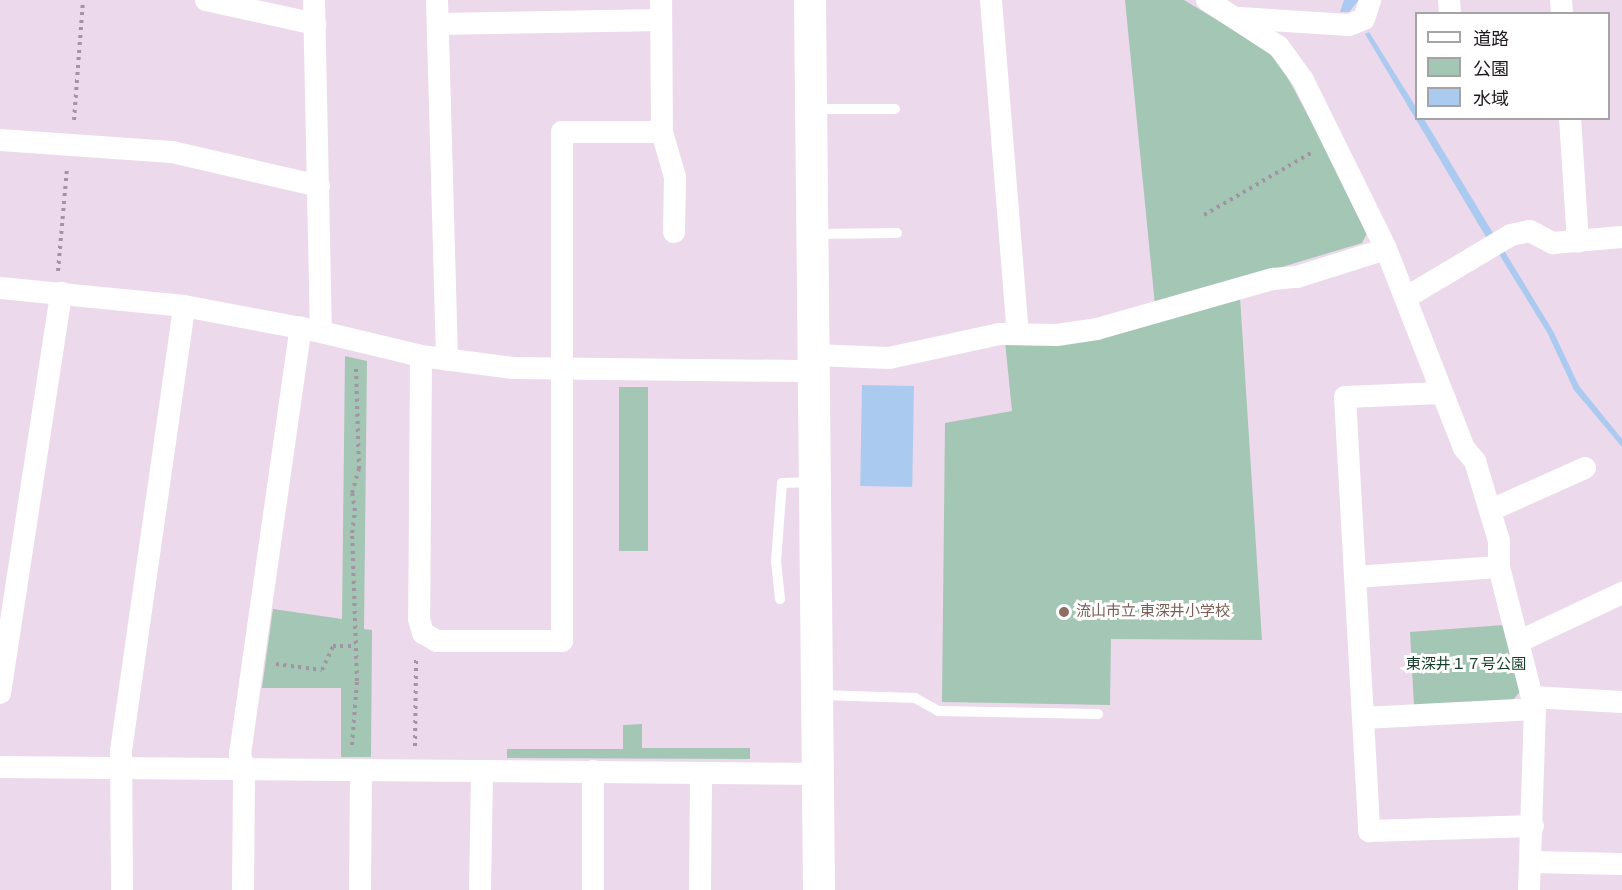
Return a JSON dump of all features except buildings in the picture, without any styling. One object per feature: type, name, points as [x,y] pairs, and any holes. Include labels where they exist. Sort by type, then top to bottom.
[{"type":"street","points":[[206,0],[315,24]]},
{"type":"street","points":[[243,890],[244,768],[240,754],[253,662],[311,329],[319,186],[314,0]]},
{"type":"street","points":[[437,0],[447,360]]},
{"type":"street","points":[[810,0],[819,890]]},
{"type":"street","points":[[991,0],[1018,332]]},
{"type":"street","points":[[1206,0],[1239,18],[1279,46],[1303,80],[1386,249],[1407,297],[1464,448],[1475,461],[1499,541],[1499,567],[1520,641],[1534,703],[1533,826],[1529,890]]},
{"type":"street","points":[[1239,18],[1349,25],[1364,19],[1370,0]]},
{"type":"street","points":[[438,24],[661,10],[662,132],[675,177],[674,232]]},
{"type":"street","points":[[1570,120],[1578,242]]},
{"type":"street","points":[[421,356],[419,619],[423,633],[437,641],[562,641],[564,370],[562,132],[662,132]]},
{"type":"street","points":[[0,140],[172,152],[319,186]]},
{"type":"street","points":[[1407,297],[1511,235],[1530,231],[1553,243],[1622,237]]},
{"type":"street","points":[[0,288],[184,306],[311,329],[421,356],[447,360],[564,370],[815,363],[889,358],[1018,332],[1057,335],[1097,329],[1273,279],[1297,277],[1386,249]]},
{"type":"street","points":[[0,693],[59,293]]},
{"type":"street","points":[[122,890],[123,766],[121,751],[184,306]]},
{"type":"street","points":[[1442,393],[1345,397],[1369,831],[1533,826]]},
{"type":"street","points":[[1491,510],[1585,468]]},
{"type":"street","points":[[1355,577],[1499,567]]},
{"type":"street","points":[[1520,641],[1622,593]]},
{"type":"street","points":[[1363,718],[1534,703],[1622,702]]},
{"type":"street","points":[[0,767],[123,766],[818,774]]},
{"type":"street","points":[[357,770],[360,890]]},
{"type":"street","points":[[480,890],[482,771]]},
{"type":"street","points":[[592,890],[594,771]]},
{"type":"street","points":[[700,773],[700,890]]},
{"type":"street","points":[[1532,862],[1622,864]]},
{"type":"lane","points":[[812,109],[895,109]]},
{"type":"lane","points":[[813,234],[897,233]]},
{"type":"lane","points":[[780,599],[776,561],[782,483],[816,482]]},
{"type":"lane","points":[[818,695],[915,698],[938,711],[1098,714]]},
{"type":"path","points":[[59,293],[83,0]]},
{"type":"path","points":[[1204,215],[1332,141]]},
{"type":"path","points":[[356,340],[359,453],[358,477],[352,493],[355,511],[353,646],[357,681],[352,730],[357,770]]},
{"type":"path","points":[[414,771],[416,652],[423,633]]},
{"type":"path","points":[[253,662],[321,670],[333,646],[353,646]]},
{"type":"green space","points":[[1125,0],[1184,0],[1276,56],[1369,229],[1362,243],[1155,305]]},
{"type":"green space","points":[[1240,297],[1262,640],[1111,639],[1110,705],[942,702],[945,423],[1012,411],[1005,341]]},
{"type":"green space","points":[[345,356],[367,361],[364,629],[372,630],[371,757],[341,757],[341,688],[262,688],[273,609],[342,619]]},
{"type":"green space","points":[[619,387],[648,387],[648,551],[619,551]]},
{"type":"green space","name":"東深井１７号公園","points":[[1504,625],[1523,688],[1513,700],[1414,705],[1410,632]]},
{"type":"green space","points":[[642,724],[642,748],[750,748],[750,759],[507,758],[507,749],[623,749],[623,725]]},
{"type":"water","points":[[1344,0],[1359,0],[1349,12],[1340,12]]},
{"type":"water","points":[[1369,32],[1415,105],[1415,118],[1365,34]]},
{"type":"water","points":[[1416,120],[1425,120],[1493,233],[1486,237]]},
{"type":"water","points":[[1502,247],[1553,331],[1579,386],[1622,439],[1622,447],[1574,390],[1547,332],[1497,251]]},
{"type":"water","points":[[862,385],[914,386],[912,487],[860,486]]},
{"type":"place","name":"流山市立 東深井小学校","points":[[1064,612]]}]
